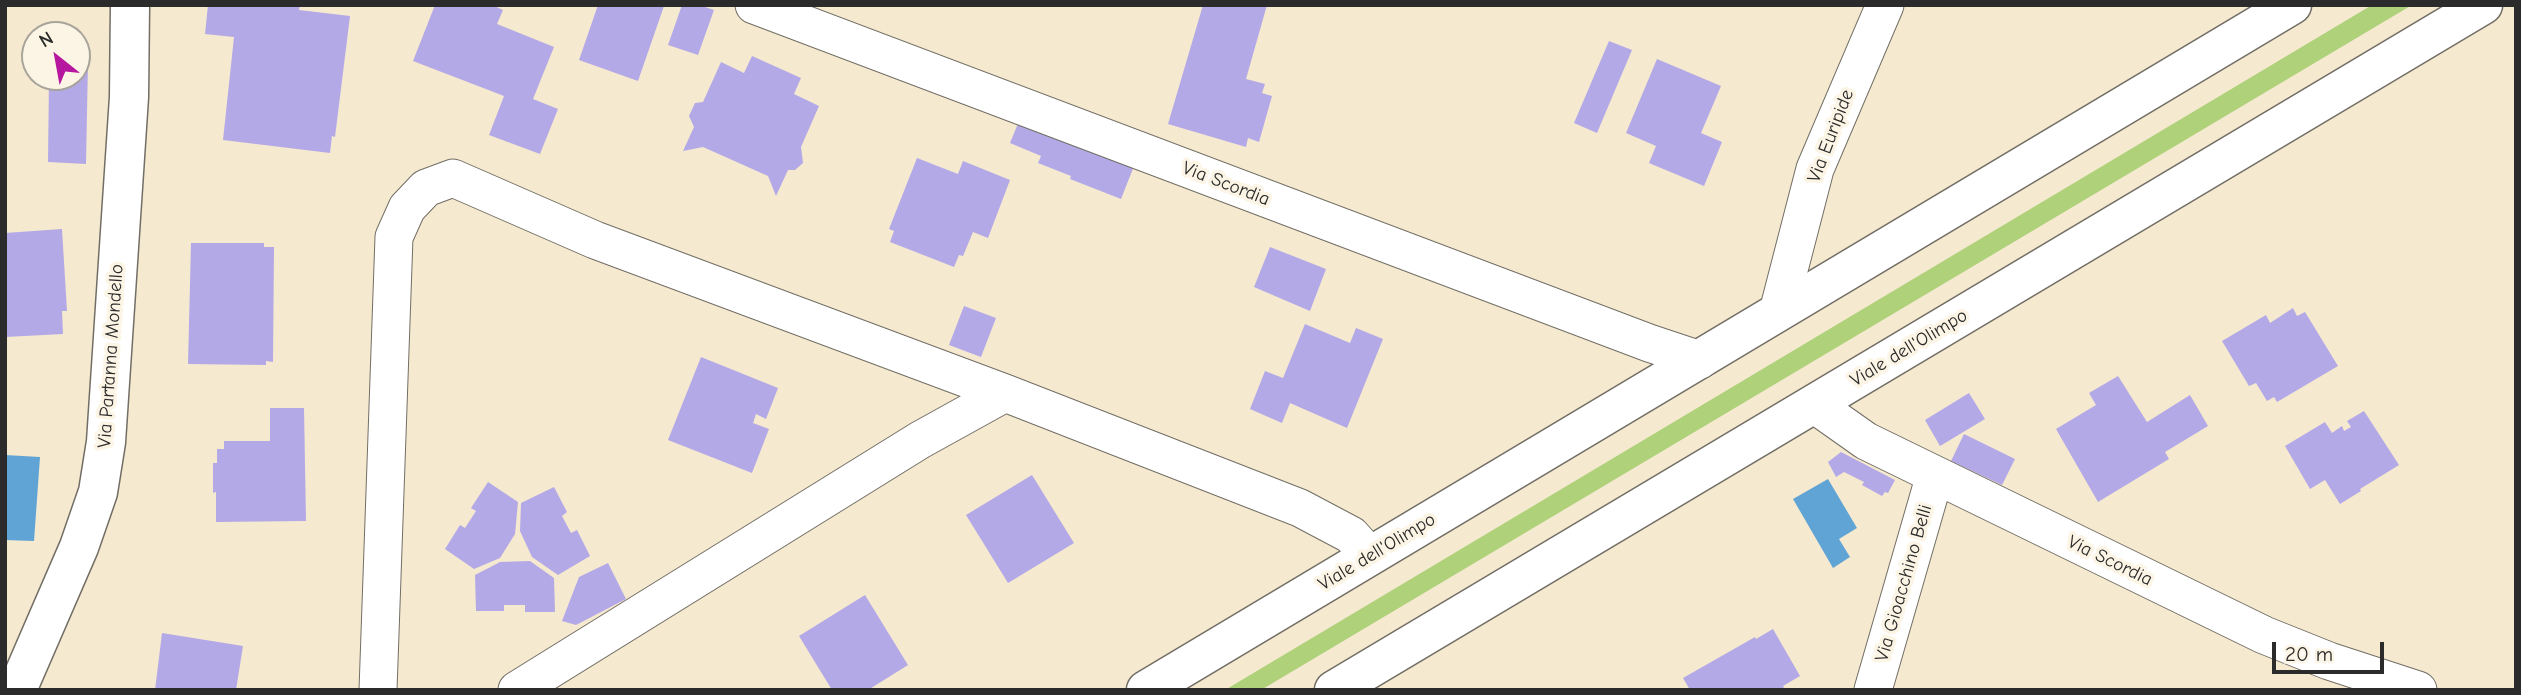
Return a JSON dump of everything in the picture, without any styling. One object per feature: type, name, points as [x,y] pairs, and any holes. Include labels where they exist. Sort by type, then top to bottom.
[{"type":"street","name":"Via Partanna Mondello","points":[[17,690],[79,547],[98,492],[106,442],[127,125],[130,5]]},
{"type":"street","name":"Via Scordia","points":[[754,5],[1623,334],[1700,360]]},
{"type":"street","name":"Via Euripide","points":[[1778,312],[1815,169],[1885,5]]},
{"type":"street","name":"Viale dell'Olimpo","points":[[1146,690],[2292,5]]},
{"type":"street","name":"Viale dell'Olimpo","points":[[1334,690],[2483,5]]},
{"type":"street","points":[[378,690],[394,237],[407,208],[426,188],[453,178],[595,240],[1005,393],[1300,508],[1350,535],[1370,555]]},
{"type":"street","points":[[517,690],[920,440],[1005,393]]},
{"type":"street","name":"Via Scordia","points":[[1815,405],[1866,441],[2264,635],[2329,661],[2418,690]]},
{"type":"street","name":"Via Gioacchino Belli","points":[[1873,690],[1935,475]]},
{"type":"green space","points":[[2372,5],[2412,5],[1261,690],[1225,690]]},
{"type":"water","points":[[5,455],[40,457],[34,541],[5,540]]},
{"type":"water","points":[[1828,479],[1857,528],[1839,539],[1850,557],[1833,568],[1793,499]]},
{"type":"building","points":[[208,5],[300,5],[299,10],[350,16],[335,137],[332,136],[330,153],[223,140],[234,37],[205,34]]},
{"type":"building","points":[[435,5],[492,5],[503,10],[497,24],[554,47],[533,99],[558,109],[540,154],[489,135],[504,96],[413,61]]},
{"type":"building","points":[[598,5],[664,6],[638,81],[579,60]]},
{"type":"building","points":[[682,5],[699,5],[714,10],[698,55],[668,45]]},
{"type":"building","points":[[1203,5],[1267,5],[1246,79],[1265,84],[1262,93],[1272,96],[1259,142],[1248,138],[1246,147],[1168,124]]},
{"type":"building","points":[[1609,41],[1632,50],[1597,133],[1574,123]]},
{"type":"building","points":[[752,56],[801,78],[794,94],[819,106],[801,147],[803,163],[795,170],[788,170],[776,196],[768,176],[703,147],[683,151],[694,127],[689,116],[695,103],[703,102],[721,62],[744,73]]},
{"type":"building","points":[[1657,59],[1721,86],[1701,133],[1722,142],[1704,186],[1649,163],[1656,146],[1626,133]]},
{"type":"building","points":[[49,91],[87,91],[86,164],[48,162]]},
{"type":"building","points":[[1019,121],[1134,166],[1121,199],[1038,163],[1041,156],[1010,143]]},
{"type":"building","points":[[917,158],[958,174],[963,161],[1010,180],[988,238],[973,232],[963,256],[959,255],[954,267],[890,242],[894,231],[889,229]]},
{"type":"building","points":[[62,229],[67,311],[62,311],[63,334],[5,337],[5,233]]},
{"type":"building","points":[[191,243],[264,243],[264,247],[274,247],[273,362],[266,361],[266,365],[188,364]]},
{"type":"building","points":[[1270,247],[1326,269],[1310,311],[1254,287]]},
{"type":"building","points":[[964,306],[996,318],[981,357],[949,345]]},
{"type":"building","points":[[2293,308],[2297,316],[2305,312],[2338,366],[2277,402],[2274,397],[2267,401],[2256,383],[2249,386],[2222,341],[2266,315],[2270,323]]},
{"type":"building","points":[[1305,324],[1350,343],[1356,328],[1383,339],[1347,428],[1290,403],[1282,423],[1250,409],[1265,371],[1283,378]]},
{"type":"building","points":[[701,357],[778,388],[766,419],[756,414],[753,423],[769,429],[752,473],[668,440]]},
{"type":"building","points":[[2118,376],[2147,422],[2190,395],[2208,426],[2165,452],[2169,459],[2098,502],[2056,429],[2096,405],[2089,393]]},
{"type":"building","points":[[1969,393],[1985,419],[1940,446],[1925,420]]},
{"type":"building","points":[[270,408],[304,408],[306,521],[216,522],[213,463],[217,463],[217,449],[224,449],[224,441],[270,441]]},
{"type":"building","points":[[2364,411],[2399,465],[2340,504],[2325,480],[2310,489],[2285,446],[2325,422],[2332,433],[2342,426],[2344,431],[2351,427],[2347,421]]},
{"type":"building","points":[[1964,434],[2015,459],[2002,485],[1951,461]]},
{"type":"building","points":[[1841,452],[1895,480],[1888,493],[1885,492],[1882,496],[1862,485],[1864,482],[1844,472],[1836,477],[1828,462]]},
{"type":"building","points":[[1032,475],[1074,543],[1008,583],[966,515]]},
{"type":"building","points":[[488,482],[518,502],[515,534],[500,558],[474,569],[445,549],[460,525],[465,528],[476,511],[471,508]]},
{"type":"building","points":[[554,487],[567,512],[562,516],[571,533],[577,530],[590,556],[558,575],[532,557],[520,531],[521,503]]},
{"type":"building","points":[[530,561],[554,578],[555,612],[525,612],[525,605],[504,605],[504,611],[476,611],[475,575],[500,562]]},
{"type":"building","points":[[608,563],[626,599],[576,625],[562,621],[579,577]]},
{"type":"building","points":[[865,595],[908,665],[868,690],[832,690],[799,636]]},
{"type":"building","points":[[1773,629],[1800,676],[1783,686],[1785,690],[1690,690],[1683,678]]},
{"type":"building","points":[[162,633],[243,646],[236,690],[155,690]]}]
